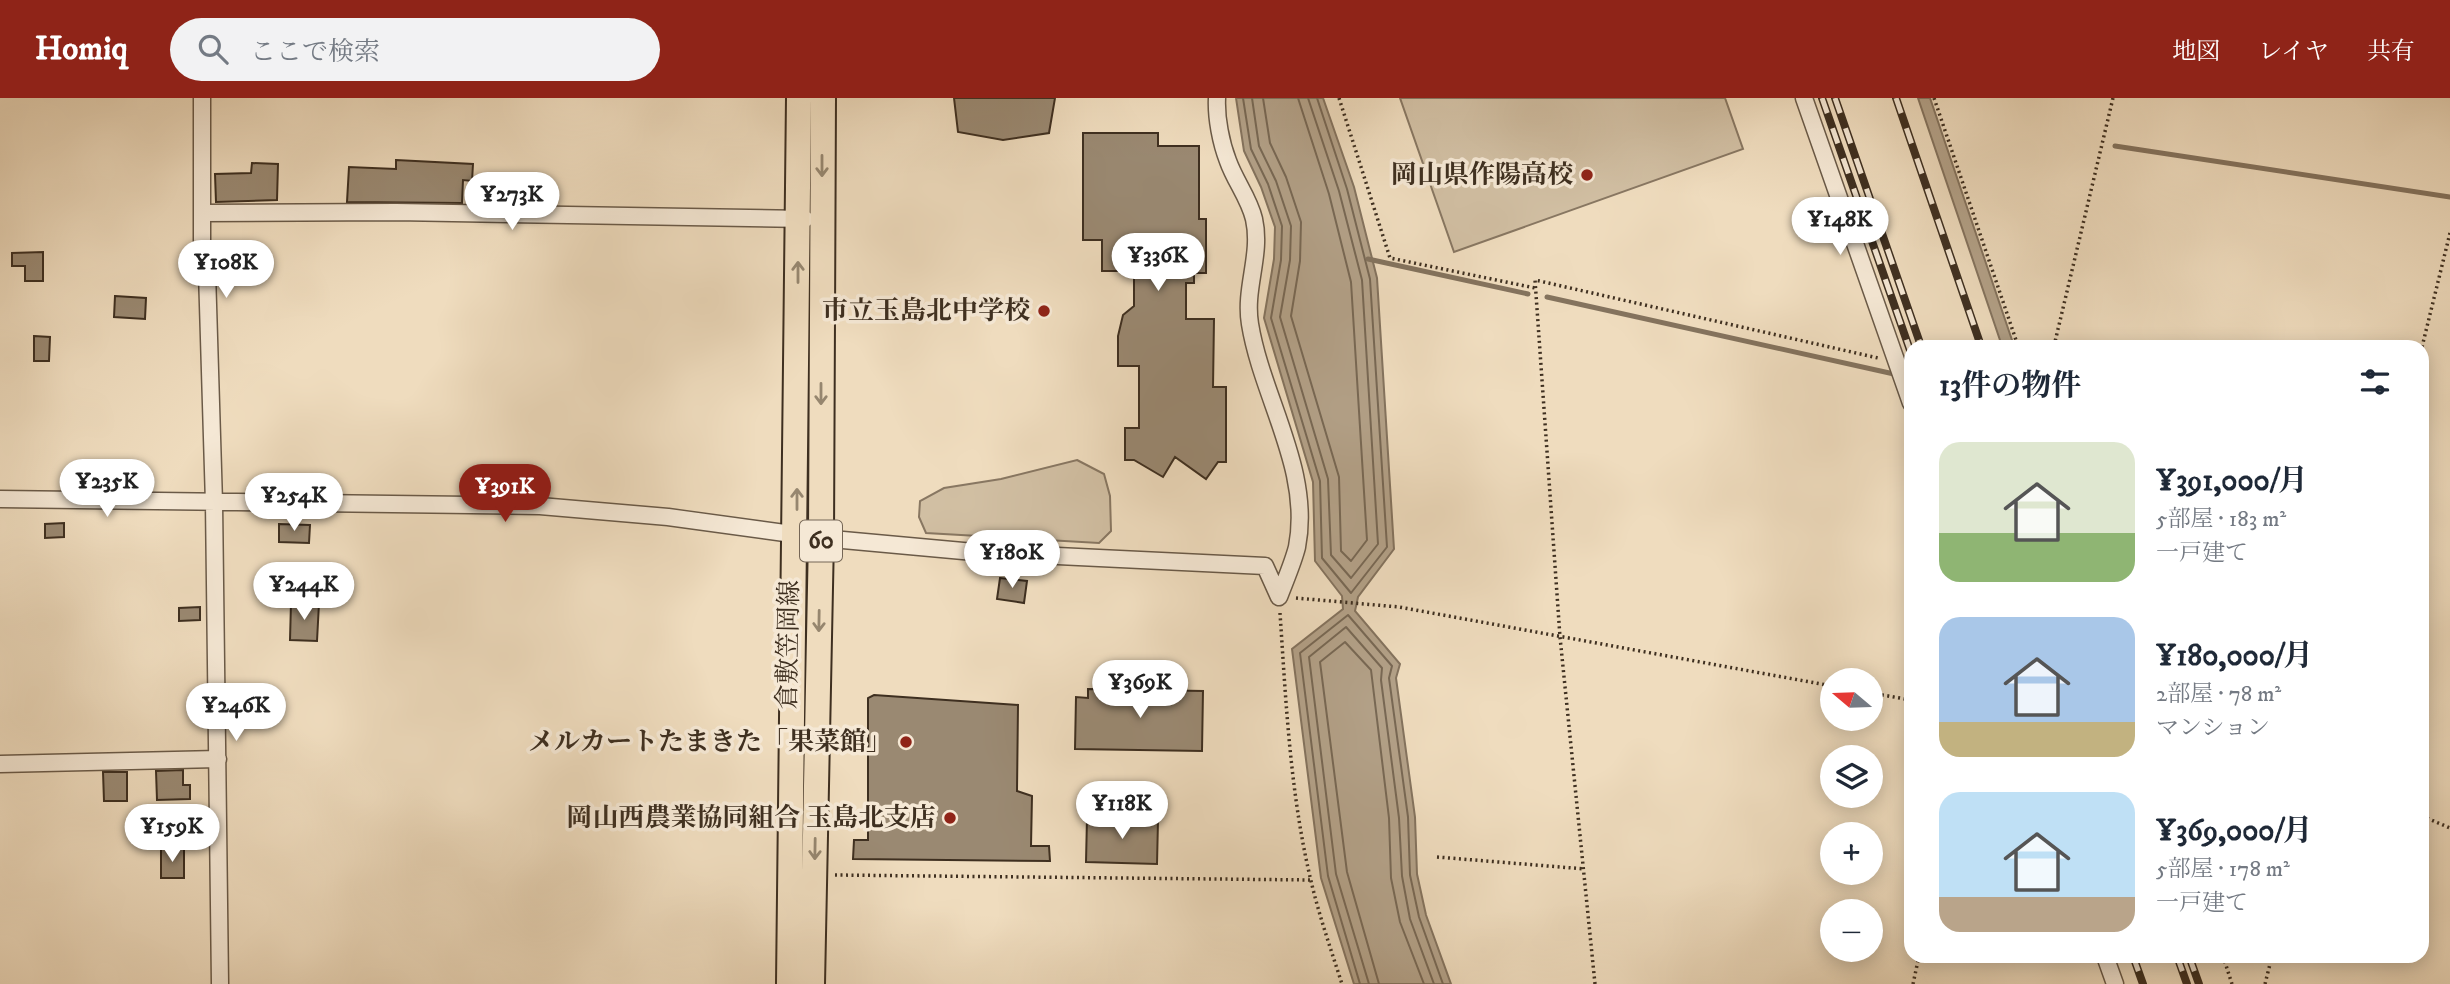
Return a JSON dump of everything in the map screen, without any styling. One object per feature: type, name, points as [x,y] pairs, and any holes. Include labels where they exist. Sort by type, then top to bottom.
[{"type":"main road","name":"倉敷笠岡線","points":[[799,98],[810,219],[821,538],[812,984]]},
{"type":"main road","name":"倉敷笠岡線","points":[[789,984],[796,534],[810,219],[823,98]]},
{"type":"street","points":[[202,98],[202,256],[207,272],[214,503],[220,984],[203,984]]},
{"type":"street","points":[[1217,98],[1227,160],[1251,209],[1258,237],[1248,298],[1250,324],[1260,369],[1287,445],[1299,506],[1297,547],[1279,597]]},
{"type":"street","points":[[1804,98],[1904,384]]},
{"type":"street","points":[[202,213],[396,212],[810,219]]},
{"type":"street","points":[[0,499],[540,506],[668,517],[821,538],[974,552],[1265,566],[1279,597]]},
{"type":"street","points":[[0,764],[218,759]]},
{"type":"street","points":[[2108,963],[2115,984]]},
{"type":"path","points":[[1339,98],[1390,258],[1535,288]]},
{"type":"path","points":[[1934,98],[2016,340]]},
{"type":"path","points":[[2055,340],[2113,98]]},
{"type":"path","points":[[2424,340],[2450,233]]},
{"type":"path","points":[[1595,984],[1560,637],[1535,279],[1896,362]]},
{"type":"path","points":[[1342,984],[1311,880],[1288,739],[1279,597],[1399,607],[1820,684]]},
{"type":"path","points":[[1883,695],[1904,699]]},
{"type":"path","points":[[2429,819],[2450,828]]},
{"type":"path","points":[[1437,857],[1585,869]]},
{"type":"path","points":[[814,874],[1311,880]]},
{"type":"path","points":[[1913,984],[1918,963]]},
{"type":"path","points":[[2225,963],[2232,984]]},
{"type":"path","points":[[2265,984],[2271,963]]},
{"type":"shaded area","points":[[1400,98],[1725,98],[1743,149],[1454,252]]},
{"type":"shaded area","points":[[1077,460],[1104,474],[1110,496],[1111,531],[1099,543],[926,533],[919,517],[920,501],[944,488],[1001,479]]},
{"type":"water","points":[[1236,98],[1323,98],[1354,187],[1377,278],[1394,549],[1358,597],[1355,611],[1400,664],[1396,678],[1415,817],[1417,874],[1426,915],[1451,984],[1354,984],[1321,878],[1292,649],[1343,609],[1342,596],[1315,561],[1313,482],[1264,318],[1274,259],[1275,227],[1261,187],[1244,151]]},
{"type":"water","points":[[1918,98],[1930,98],[2012,340],[2000,340]]},
{"type":"building","points":[[954,98],[1055,98],[1049,133],[1003,140],[958,132]]},
{"type":"building","points":[[1083,133],[1158,133],[1158,146],[1199,146],[1199,219],[1206,219],[1206,273],[1194,273],[1194,283],[1186,283],[1186,319],[1214,319],[1213,387],[1226,387],[1226,462],[1218,462],[1206,479],[1175,457],[1163,477],[1134,460],[1125,460],[1125,428],[1139,428],[1139,366],[1118,366],[1118,336],[1123,315],[1134,306],[1134,271],[1102,271],[1102,240],[1083,240]]},
{"type":"building","points":[[396,160],[473,164],[472,181],[463,180],[462,203],[347,202],[349,167],[396,169]]},
{"type":"building","points":[[252,163],[278,164],[277,200],[216,202],[215,174],[251,173]]},
{"type":"building","points":[[43,252],[43,281],[25,281],[25,266],[12,266],[12,253]]},
{"type":"building","points":[[115,296],[146,298],[145,319],[114,317]]},
{"type":"building","points":[[34,336],[50,337],[49,361],[34,361]]},
{"type":"building","points":[[83,463],[106,463],[106,490],[83,490]]},
{"type":"building","points":[[64,523],[64,537],[45,538],[45,524]]},
{"type":"building","points":[[279,524],[310,525],[309,543],[279,542]]},
{"type":"building","points":[[1000,578],[1027,581],[1024,603],[997,599]]},
{"type":"building","points":[[291,603],[319,603],[317,641],[290,640]]},
{"type":"building","points":[[200,607],[200,620],[179,621],[179,608]]},
{"type":"building","points":[[1088,689],[1203,691],[1202,751],[1075,749],[1076,697],[1088,698]]},
{"type":"building","points":[[874,695],[1018,705],[1017,791],[1032,796],[1031,846],[1049,846],[1050,861],[853,859],[854,840],[868,840],[868,698]]},
{"type":"building","points":[[183,770],[183,785],[190,785],[190,799],[157,800],[156,771]]},
{"type":"building","points":[[103,772],[127,772],[127,801],[104,801]]},
{"type":"building","points":[[1087,818],[1158,820],[1157,864],[1086,862]]},
{"type":"building","points":[[161,849],[184,849],[184,878],[161,878]]},
{"type":"waterway","points":[[2115,146],[2450,197]]},
{"type":"waterway","points":[[1368,259],[1528,294]]},
{"type":"waterway","points":[[1547,297],[1894,374]]},
{"type":"railway","points":[[1822,98],[1906,340]]},
{"type":"railway","points":[[1835,98],[1919,340]]},
{"type":"railway","points":[[1896,98],[1979,340]]},
{"type":"railway","points":[[2136,963],[2143,984]]},
{"type":"railway","points":[[2180,963],[2187,984]]},
{"type":"railway","points":[[2192,963],[2199,984]]},
{"type":"place","name":"岡山県作陽高校","points":[[1587,175]]},
{"type":"place","name":"市立玉島北中学校","points":[[1044,311]]},
{"type":"place","name":"メルカートたまきた「果菜館」","points":[[906,742]]},
{"type":"place","name":"岡山西農業協同組合 玉島北支店","points":[[950,818]]}]
